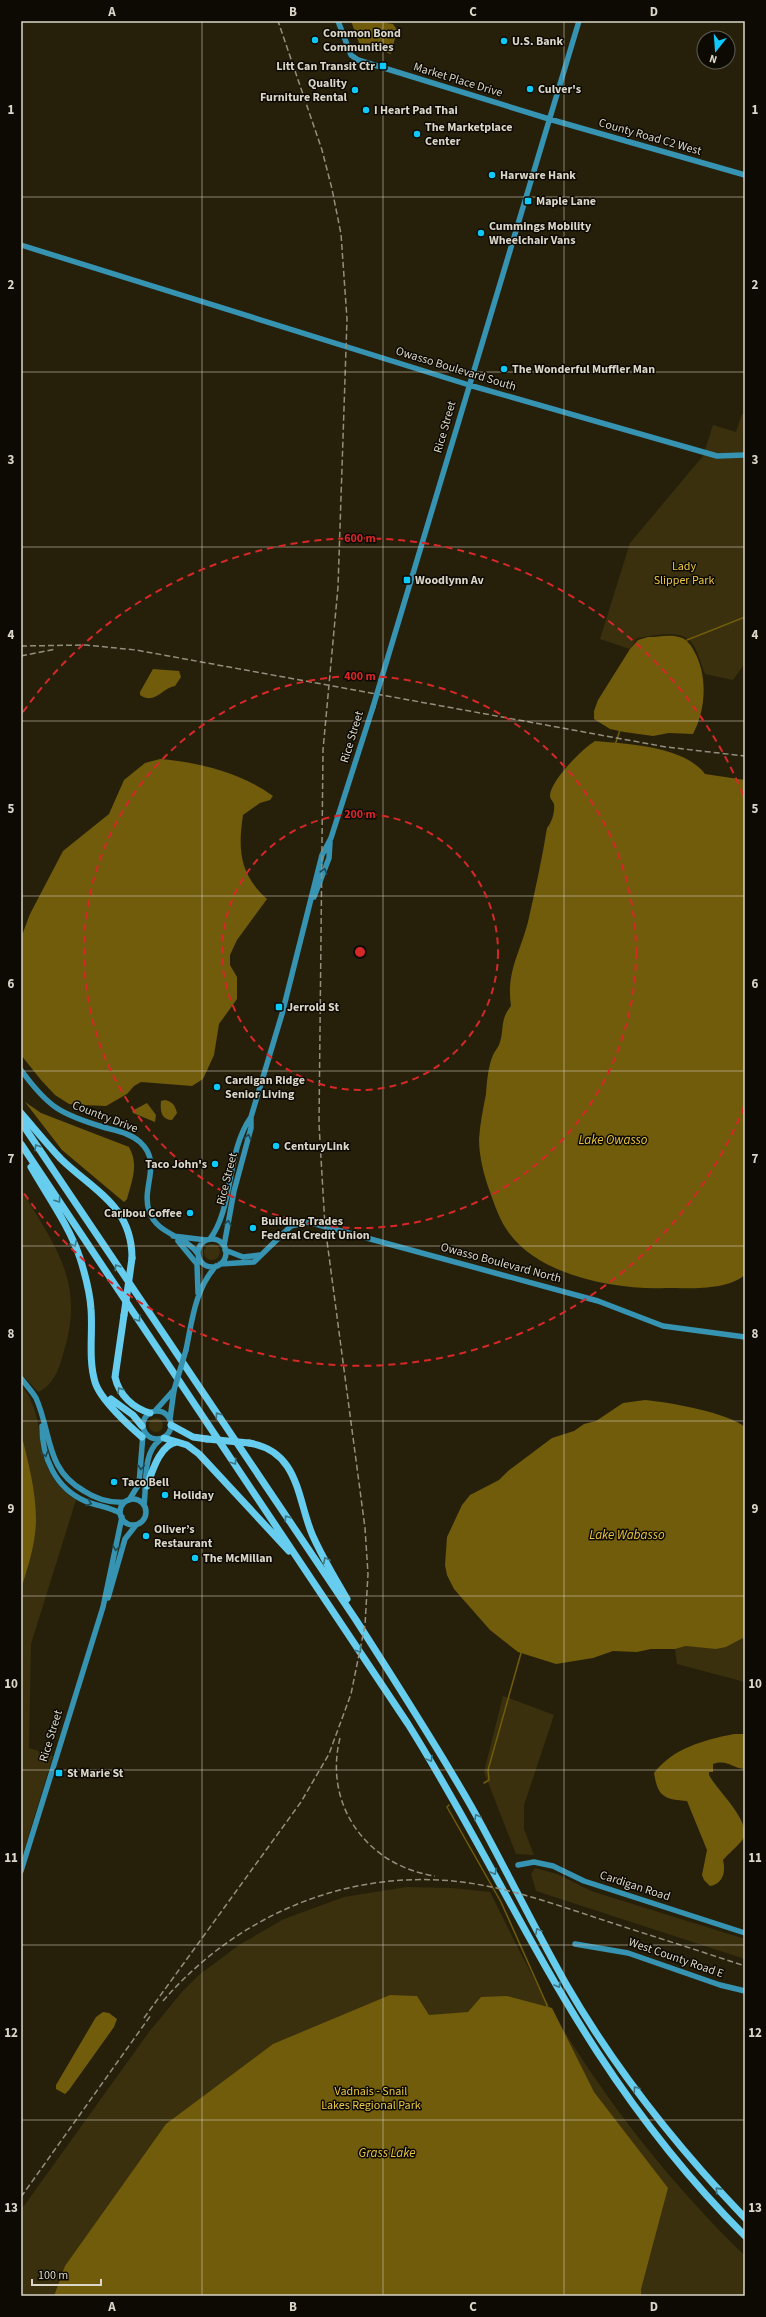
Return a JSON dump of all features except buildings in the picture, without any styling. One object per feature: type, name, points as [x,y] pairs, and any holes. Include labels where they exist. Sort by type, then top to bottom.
[{"type":"highway","points":[[21,1113],[60,1158],[118,1210],[128,1227],[132,1258],[115,1377],[116,1385],[127,1399],[139,1408],[153,1412]]},
{"type":"highway","points":[[21,1122],[356,1620],[448,1766],[496,1851],[566,1983],[591,2025],[657,2117],[703,2172],[745,2218]]},
{"type":"highway","points":[[21,1144],[433,1763],[562,1994],[598,2053],[662,2142],[745,2236]]},
{"type":"highway","points":[[21,1149],[69,1233],[80,1258],[91,1308],[91,1356],[94,1377],[98,1388],[125,1422],[143,1431]]},
{"type":"highway","points":[[94,1377],[107,1396],[133,1415],[143,1431]]},
{"type":"highway","points":[[170,1423],[193,1437],[259,1445],[274,1454],[295,1478],[310,1530],[356,1620]]},
{"type":"highway","points":[[162,1439],[187,1445],[198,1454],[303,1566]]},
{"type":"highway","points":[[147,1486],[161,1455],[171,1443],[178,1442]]},
{"type":"street","name":"Market Place Drive","points":[[338,21],[351,55],[356,59],[549,120]]},
{"type":"street","name":"Rice Street","points":[[225,1248],[234,1191],[251,1128],[251,1117],[282,1014],[312,902],[329,858],[331,838],[373,707],[579,21]]},
{"type":"street","name":"County Road C2 West","points":[[549,120],[745,175]]},
{"type":"street","name":"Owasso Boulevard South","points":[[21,244],[469,385],[717,456],[745,455]]},
{"type":"street","name":"Country Drive","points":[[21,1070],[54,1108],[78,1119],[128,1134],[145,1147],[152,1165],[147,1195],[149,1210],[155,1222],[174,1238],[190,1246],[198,1256]]},
{"type":"street","name":"Rice Street","points":[[208,1240],[218,1225],[230,1172],[244,1126],[251,1117]]},
{"type":"street","name":"Owasso Boulevard North","points":[[218,1265],[252,1263],[291,1226],[308,1222],[598,1301],[659,1324],[745,1337]]},
{"type":"street","points":[[174,1238],[218,1240],[225,1248],[243,1257],[260,1255]]},
{"type":"street","points":[[174,1238],[197,1264]]},
{"type":"street","points":[[42,1419],[42,1443],[46,1459],[54,1475],[63,1484],[79,1498],[121,1515],[128,1524],[136,1525],[145,1517],[144,1505],[147,1486],[148,1456],[153,1445],[168,1434],[174,1390],[186,1350],[198,1293],[197,1264],[200,1246],[208,1240]]},
{"type":"street","points":[[198,1293],[208,1275],[225,1258],[225,1248]]},
{"type":"street","points":[[198,1256],[208,1266],[218,1265]]},
{"type":"street","points":[[21,1378],[36,1398],[54,1459],[67,1479],[93,1496],[117,1502],[137,1500],[144,1505]]},
{"type":"street","points":[[121,1515],[127,1501],[139,1484],[144,1418],[153,1412],[174,1390]]},
{"type":"street","points":[[153,1412],[164,1413],[170,1423]]},
{"type":"street","points":[[143,1431],[148,1437],[162,1439]]},
{"type":"street","name":"Rice Street","points":[[21,1872],[103,1607],[121,1515]]},
{"type":"street","name":"Rice Street","points":[[103,1607],[111,1590],[125,1539],[136,1525]]},
{"type":"street","name":"Cardigan Road","points":[[518,1865],[534,1862],[553,1866],[584,1880],[745,1933]]},
{"type":"street","name":"West County Road E","points":[[575,1944],[628,1953],[720,1985],[745,1991]]},
{"type":"green space","name":"Lady Slipper Park","points":[[742,414],[745,415],[745,663],[733,680],[705,674],[693,645],[686,638],[680,635],[666,634],[637,638],[630,649],[600,639],[630,543],[703,456],[713,425],[736,432]]},
{"type":"green space","points":[[21,1189],[55,1247],[69,1284],[71,1304],[70,1326],[58,1369],[49,1384],[39,1392],[21,1373]]},
{"type":"green space","points":[[212,1244],[218,1246],[220,1252],[218,1258],[212,1260],[206,1258],[204,1252],[206,1246]]},
{"type":"green space","points":[[21,1385],[30,1400],[36,1415],[41,1444],[50,1473],[60,1487],[76,1500],[31,1644],[29,1748],[53,1756],[21,1860]]},
{"type":"green space","points":[[153,1418],[159,1418],[163,1422],[163,1428],[159,1432],[153,1432],[149,1428],[149,1422]]},
{"type":"green space","points":[[745,1637],[745,1682],[677,1664],[675,1649],[686,1646],[726,1647]]},
{"type":"green space","points":[[503,1696],[554,1715],[524,1805],[524,1829],[534,1855],[516,1854],[484,1772]]},
{"type":"green space","points":[[535,1868],[557,1874],[591,1891],[745,1939],[745,1959],[536,1891],[531,1874]]},
{"type":"green space","name":"Grass Lake","points":[[407,1887],[452,1888],[490,1892],[549,2006],[570,2040],[615,2106],[664,2169],[690,2199],[745,2256],[745,2296],[21,2296],[21,2210],[149,2032],[182,1992],[199,1975],[239,1945],[284,1919],[344,1897]]},
{"type":"water","points":[[351,21],[374,21],[393,24],[397,30],[391,54],[359,43]]},
{"type":"water","points":[[675,636],[682,638],[690,644],[699,660],[702,671],[704,692],[701,714],[693,734],[669,733],[653,736],[624,732],[610,729],[594,719],[594,711],[598,700],[630,649],[638,640],[648,637]]},
{"type":"water","points":[[153,669],[179,671],[181,677],[175,686],[170,687],[154,697],[145,698],[140,695],[140,692]]},
{"type":"water","name":"Lake Owasso","points":[[595,741],[639,745],[670,752],[684,757],[696,765],[705,774],[745,780],[745,1275],[728,1284],[707,1288],[646,1288],[603,1283],[559,1270],[540,1260],[523,1248],[509,1233],[500,1218],[482,1166],[479,1139],[487,1079],[491,1060],[501,1039],[505,1016],[511,1006],[510,983],[512,973],[528,922],[547,828],[554,814],[554,804],[550,798],[551,790],[555,782],[568,766],[582,751]]},
{"type":"water","points":[[160,759],[189,763],[219,770],[248,781],[273,796],[270,800],[260,803],[243,815],[241,827],[241,850],[246,870],[258,890],[267,899],[237,940],[230,955],[230,965],[237,977],[237,999],[219,1024],[214,1055],[203,1079],[192,1086],[141,1082],[134,1086],[127,1094],[106,1106],[69,1104],[55,1095],[21,1055],[21,938],[30,914],[63,851],[109,814],[124,780],[145,763]]},
{"type":"water","points":[[165,1100],[172,1103],[176,1110],[177,1113],[172,1120],[168,1120],[162,1114],[161,1101]]},
{"type":"water","points":[[25,1102],[41,1113],[129,1147],[134,1160],[134,1173],[127,1199],[124,1202],[62,1150]]},
{"type":"water","points":[[147,1103],[156,1115],[155,1122],[133,1113],[132,1111]]},
{"type":"water","name":"Lake Wabasso","points":[[645,1400],[698,1409],[726,1417],[745,1427],[745,1637],[726,1647],[716,1649],[686,1646],[675,1649],[651,1649],[637,1652],[613,1651],[593,1658],[556,1664],[518,1652],[490,1630],[454,1589],[447,1575],[445,1565],[447,1537],[462,1505],[470,1495],[499,1480],[508,1471],[552,1438],[574,1431],[584,1424],[596,1421],[623,1403]]},
{"type":"water","points":[[21,1433],[33,1487],[36,1508],[36,1528],[29,1564],[21,1589]]},
{"type":"water","points":[[734,1734],[745,1734],[745,1769],[726,1763],[718,1763],[713,1764],[713,1772],[709,1772],[709,1775],[738,1815],[745,1832],[741,1842],[723,1860],[724,1873],[721,1880],[710,1886],[704,1880],[702,1875],[707,1850],[687,1801],[664,1796],[658,1788],[654,1773],[670,1757],[690,1746]]},
{"type":"water","name":"Grass Lake","points":[[390,1995],[417,1996],[429,2015],[468,2012],[481,1997],[507,1996],[552,2008],[594,2092],[668,2188],[641,2289],[641,2296],[54,2296],[65,2266],[166,2124],[273,2044]]},
{"type":"water","points":[[103,2012],[109,2013],[117,2019],[114,2027],[65,2094],[56,2089],[56,2085],[96,2017]]},
{"type":"waterway","points":[[687,640],[745,617]]},
{"type":"waterway","points":[[615,745],[620,730]]},
{"type":"waterway","points":[[484,1783],[489,1780],[488,1770],[521,1653]]},
{"type":"waterway","points":[[449,1805],[447,1807],[501,1902],[547,2008]]},
{"type":"railway","points":[[144,2018],[301,1802],[329,1754],[351,1694],[365,1625],[368,1574],[365,1528],[325,1226],[319,1124],[323,750],[338,587],[347,319],[341,234],[332,189],[322,150],[278,21]]},
{"type":"railway","points":[[21,646],[86,645],[136,650],[666,747],[745,756]]},
{"type":"railway","points":[[21,656],[56,649]]},
{"type":"railway","points":[[340,1738],[336,1763],[338,1787],[345,1809],[356,1829],[371,1846],[390,1860],[411,1870],[435,1876]]},
{"type":"railway","points":[[163,2001],[193,1970],[227,1943],[263,1921],[301,1903],[341,1890],[383,1882],[426,1880],[469,1883],[500,1889],[546,1901],[745,1966]]},
{"type":"railway","points":[[21,2197],[151,2015]]},
{"type":"place","name":"Common Bond Communities","points":[[315,40]]},
{"type":"place","name":"U.S. Bank","points":[[504,41]]},
{"type":"place","name":"Litt Can Transit Ctr","points":[[383,66]]},
{"type":"place","name":"Culver's","points":[[530,89]]},
{"type":"place","name":"Quality Furniture Rental","points":[[355,90]]},
{"type":"place","name":"I Heart Pad Thai","points":[[366,110]]},
{"type":"place","name":"The Marketplace Center","points":[[417,134]]},
{"type":"place","name":"Harware Hank","points":[[492,175]]},
{"type":"place","name":"Maple Lane","points":[[528,201]]},
{"type":"place","name":"Cummings Mobility Wheelchair Vans","points":[[481,233]]},
{"type":"place","name":"The Wonderful Muffler Man","points":[[504,369]]},
{"type":"place","name":"Woodlynn Av","points":[[407,580]]},
{"type":"place","name":"Jerrold St","points":[[279,1007]]},
{"type":"place","name":"Cardigan Ridge Senior Living","points":[[217,1087]]},
{"type":"place","name":"CenturyLink","points":[[276,1146]]},
{"type":"place","name":"Taco John's","points":[[215,1164]]},
{"type":"place","name":"Caribou Coffee","points":[[190,1213]]},
{"type":"place","name":"Building Trades Federal Credit Union","points":[[253,1228]]},
{"type":"place","name":"Taco Bell","points":[[114,1482]]},
{"type":"place","name":"Holiday","points":[[165,1495]]},
{"type":"place","name":"Oliver’s Restaurant","points":[[146,1536]]},
{"type":"place","name":"The McMillan","points":[[195,1558]]},
{"type":"place","name":"St Marie St","points":[[59,1773]]},
{"type":"park label","name":"Vadnais - Snail Lakes Regional Park","points":[[371,2098]]}]
